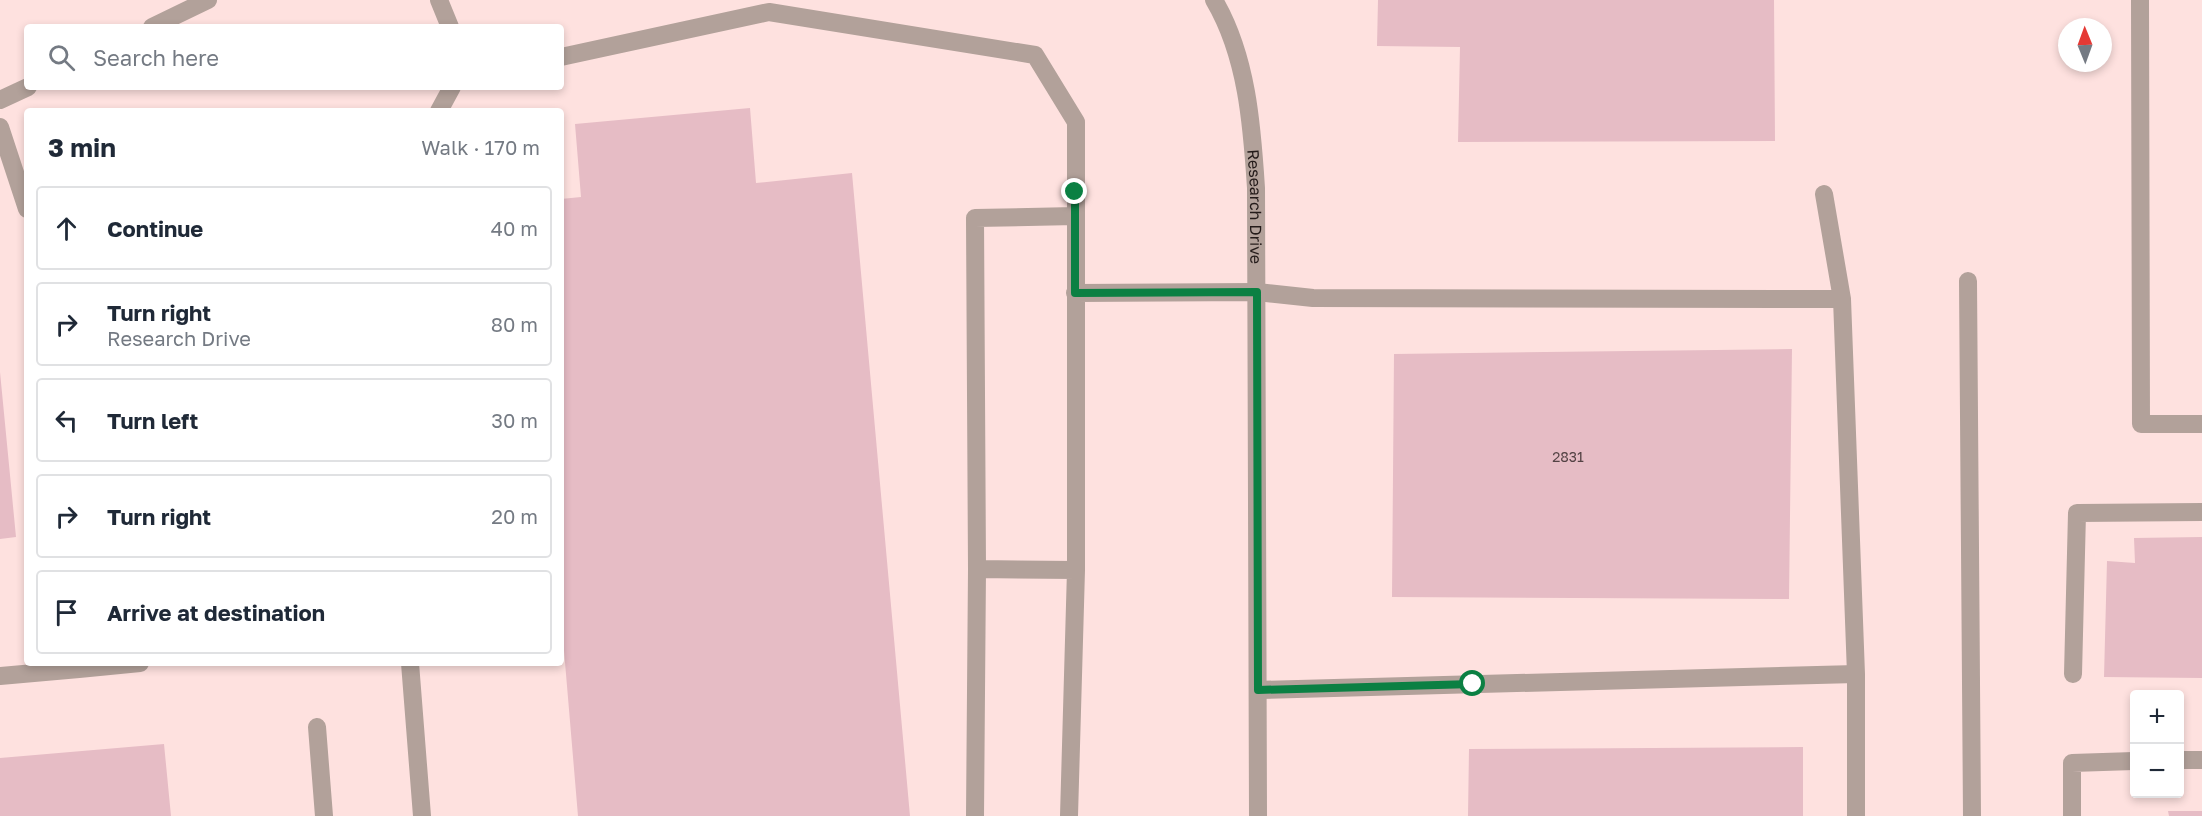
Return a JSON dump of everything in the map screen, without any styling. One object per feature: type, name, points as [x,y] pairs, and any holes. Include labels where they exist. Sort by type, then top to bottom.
[{"type":"street","points":[[158,24],[208,0]]},
{"type":"street","points":[[439,0],[449,24]]},
{"type":"street","name":"Research Drive","points":[[1214,0],[1236,52],[1247,96],[1256,188],[1258,816]]},
{"type":"street","points":[[2140,0],[2141,424],[2202,424]]},
{"type":"street","points":[[564,56],[769,12],[1035,56],[1076,122],[1076,570],[1069,816]]},
{"type":"street","points":[[0,100],[24,89]]},
{"type":"street","points":[[441,108],[450,90]]},
{"type":"street","points":[[0,127],[24,200]]},
{"type":"street","points":[[1824,194],[1842,299],[1856,674],[1856,816]]},
{"type":"street","points":[[975,816],[977,569],[975,218],[1075,216]]},
{"type":"street","points":[[1968,281],[1972,816]]},
{"type":"street","points":[[1075,293],[1257,292],[1313,298],[1842,299]]},
{"type":"street","points":[[2073,674],[2078,513],[2202,513]]},
{"type":"street","points":[[977,569],[1076,570]]},
{"type":"street","points":[[0,676],[79,666]]},
{"type":"street","points":[[410,666],[422,816]]},
{"type":"street","points":[[1258,690],[1856,674]]},
{"type":"street","points":[[317,727],[324,816]]},
{"type":"street","points":[[2184,760],[2202,760]]},
{"type":"street","points":[[2072,816],[2072,763],[2130,761]]},
{"type":"shaded area","points":[[0,0],[2202,0],[2202,816],[0,816]]},
{"type":"building","points":[[1378,0],[1774,0],[1775,141],[1458,142],[1460,47],[1377,46]]},
{"type":"building","points":[[750,108],[756,183],[852,173],[910,816],[578,816],[564,650],[564,199],[581,197],[575,124]]},
{"type":"building","points":[[1792,349],[1789,599],[1392,597],[1394,354]]},
{"type":"building","points":[[0,372],[16,537],[0,539]]},
{"type":"building","points":[[2202,537],[2202,678],[2104,677],[2107,561],[2135,563],[2134,538]]},
{"type":"building","points":[[164,744],[171,816],[0,816],[0,758]]},
{"type":"building","points":[[1803,747],[1803,816],[1468,816],[1469,749]]},
{"type":"building","points":[[2168,811],[2202,811],[2202,816],[2169,816]]},
{"type":"route","points":[[1075,192],[1075,293],[1257,292],[1258,690],[1473,684]]}]
